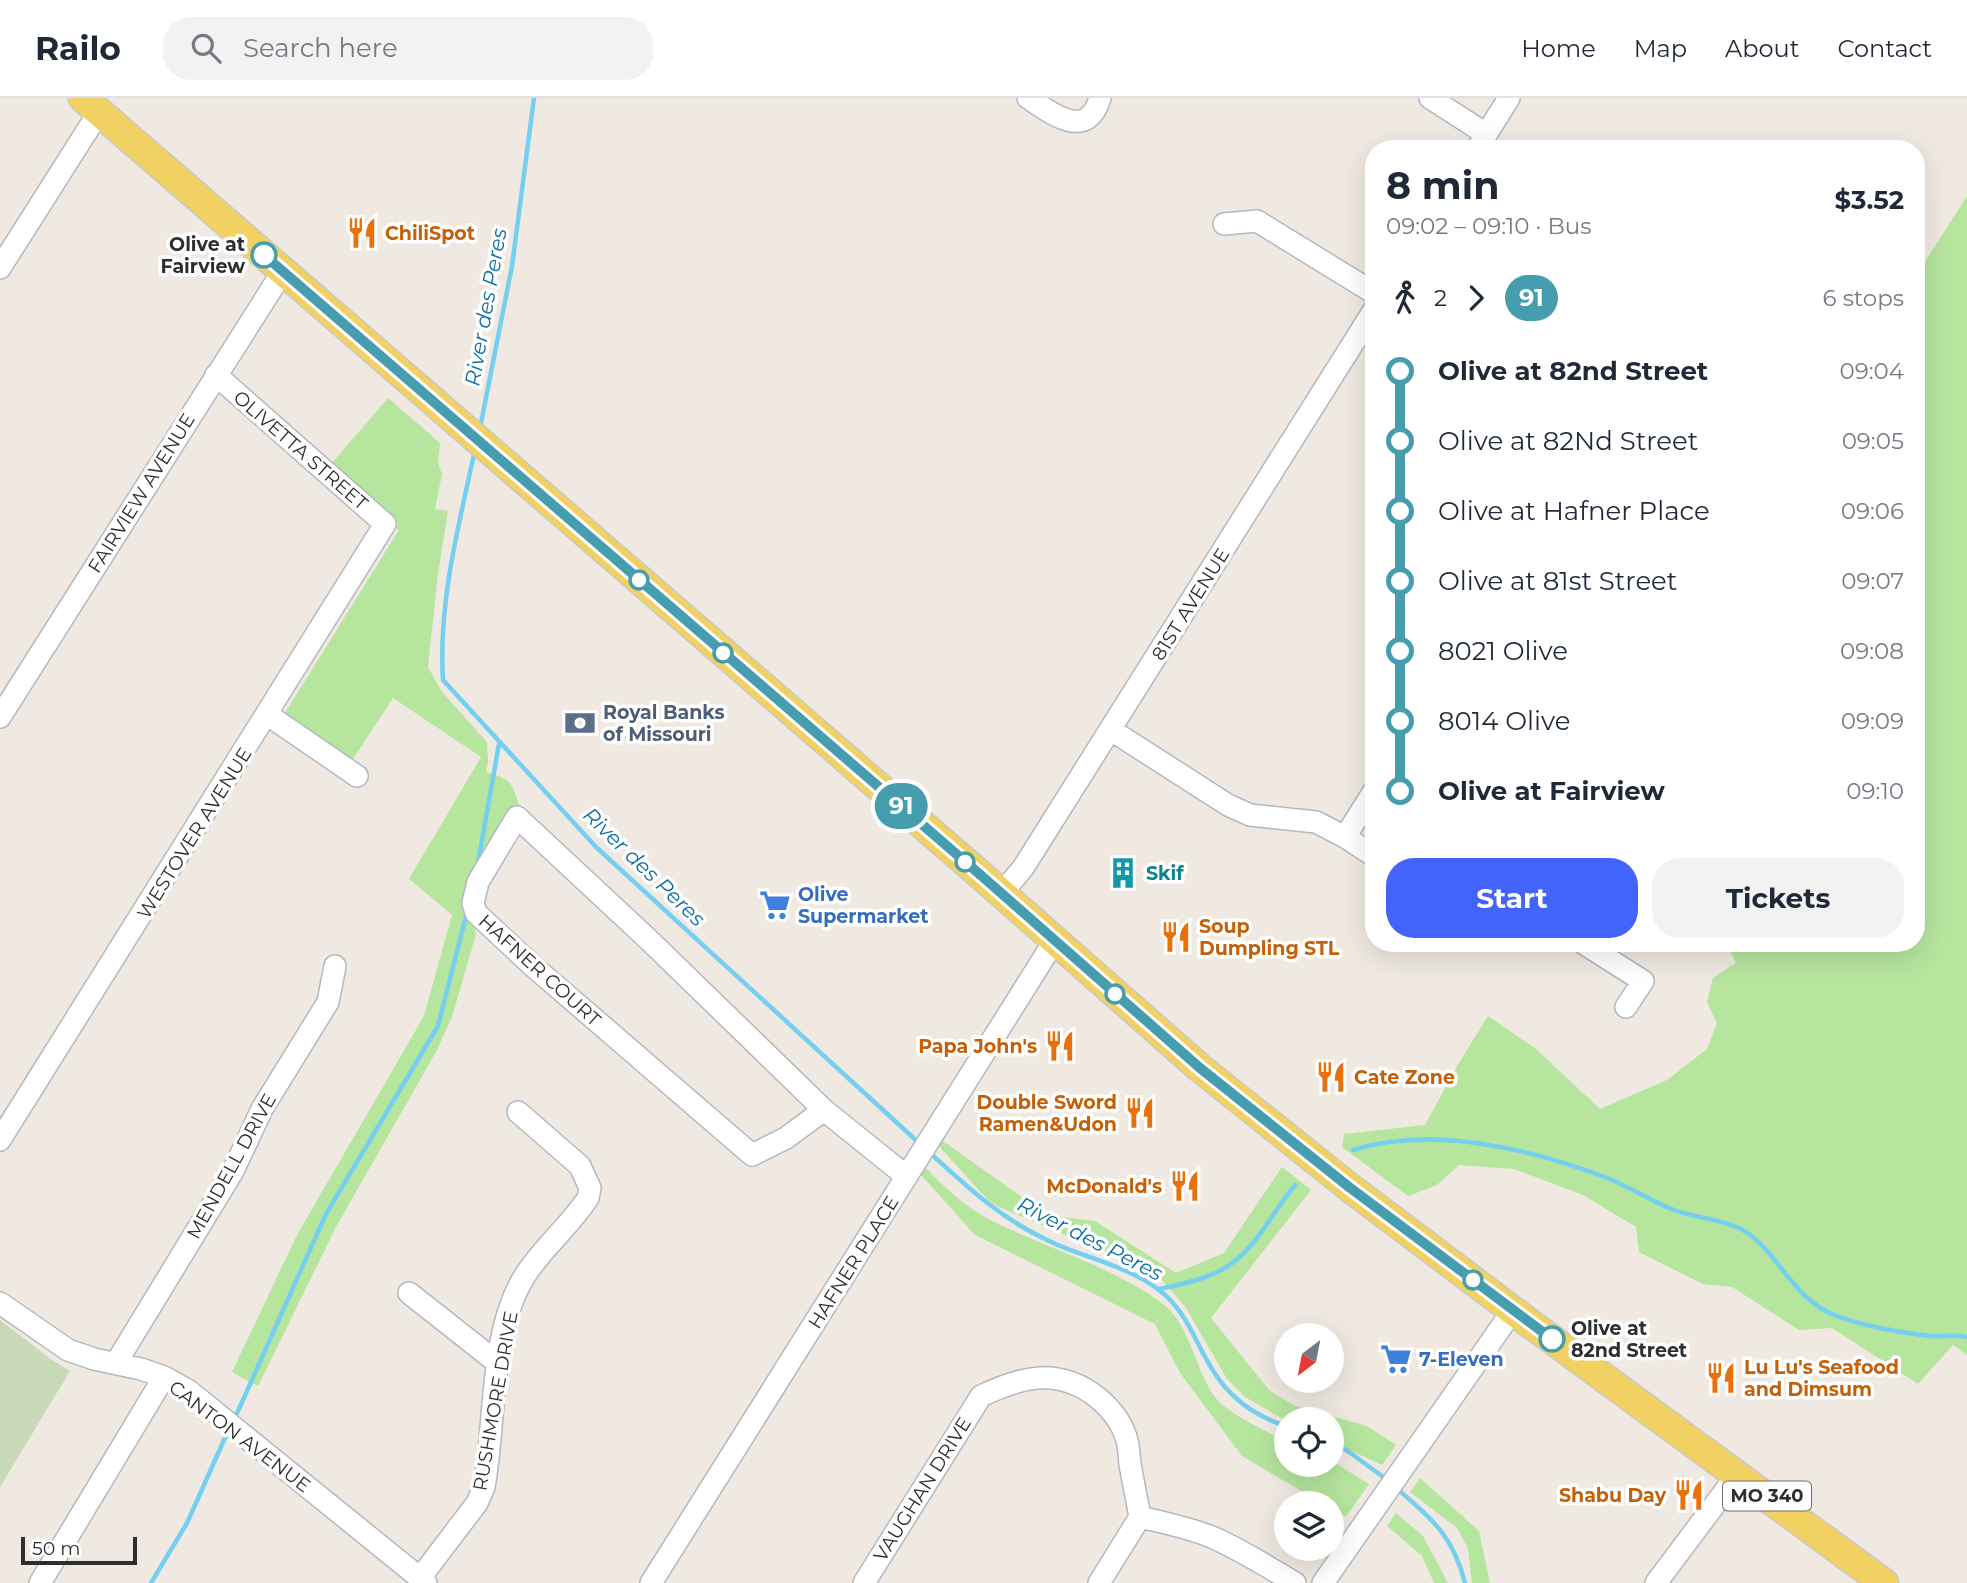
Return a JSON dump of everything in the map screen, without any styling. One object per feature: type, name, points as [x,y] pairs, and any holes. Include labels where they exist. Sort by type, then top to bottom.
[{"type":"main road","name":"MO 340","points":[[91,105],[1211,1077],[1349,1187],[1884,1583]]},
{"type":"street","points":[[1028,98],[1061,119],[1085,129],[1100,98]]},
{"type":"street","points":[[1430,98],[1479,140]]},
{"type":"street","points":[[1482,140],[1509,98]]},
{"type":"street","points":[[0,268],[91,105]]},
{"type":"street","points":[[1224,224],[1257,221],[1365,287]]},
{"type":"street","name":"FAIRVIEW AVENUE","points":[[0,717],[283,271]]},
{"type":"street","name":"81ST AVENUE","points":[[1001,894],[1023,868],[1365,324]]},
{"type":"street","name":"OLIVETTA STREET","points":[[216,375],[385,524]]},
{"type":"street","name":"WESTOVER AVENUE","points":[[0,1140],[385,524]]},
{"type":"street","points":[[268,715],[357,776]]},
{"type":"street","points":[[1111,730],[1250,815],[1315,822],[1365,850]]},
{"type":"street","points":[[1345,837],[1365,805]]},
{"type":"street","name":"HAFNER COURT","points":[[824,1110],[786,1138],[752,1155],[541,974],[476,913],[473,903],[478,882],[517,817],[650,941],[824,1110],[909,1172]]},
{"type":"street","name":"HAFNER PLACE","points":[[651,1583],[1055,940]]},
{"type":"street","points":[[1597,952],[1643,981],[1626,1007]]},
{"type":"street","name":"MENDELL DRIVE","points":[[116,1363],[233,1171],[262,1108],[328,1002],[335,966]]},
{"type":"street","name":"RUSHMORE DRIVE","points":[[423,1581],[477,1503],[484,1487],[499,1364],[511,1304],[524,1278],[544,1251],[599,1186],[518,1112]]},
{"type":"street","points":[[409,1293],[499,1364]]},
{"type":"street","name":"CANTON AVENUE","points":[[0,1303],[68,1350],[163,1377],[189,1391],[423,1581]]},
{"type":"street","points":[[1323,1583],[1513,1310]]},
{"type":"street","name":"VAUGHAN DRIVE","points":[[864,1583],[981,1396],[1002,1385],[1044,1376],[1066,1379],[1087,1389],[1107,1406],[1120,1423],[1126,1438],[1140,1517]]},
{"type":"street","points":[[40,1583],[163,1377]]},
{"type":"street","points":[[1656,1583],[1737,1475]]},
{"type":"street","points":[[1099,1583],[1140,1517],[1212,1537],[1253,1557],[1296,1583]]},
{"type":"green space","points":[[1967,196],[1967,1355],[1953,1345],[1918,1384],[1832,1328],[1799,1330],[1732,1287],[1703,1284],[1639,1252],[1636,1227],[1583,1195],[1514,1169],[1459,1165],[1437,1185],[1408,1196],[1342,1147],[1344,1134],[1425,1125],[1488,1016],[1536,1049],[1600,1109],[1667,1080],[1707,1049],[1717,1023],[1707,1002],[1713,978],[1736,963],[1730,952],[1925,952],[1925,262]]},
{"type":"green space","points":[[388,398],[440,443],[438,463],[442,474],[435,509],[448,511],[428,667],[442,692],[487,742],[486,772],[500,776],[508,782],[519,805],[487,849],[471,912],[476,934],[452,1017],[436,1052],[337,1225],[258,1386],[232,1372],[297,1235],[424,1016],[452,915],[409,879],[481,757],[393,698],[353,759],[289,719],[285,713],[399,530],[396,528],[398,523],[395,518],[331,464]]},
{"type":"green space","points":[[943,1141],[1047,1215],[1095,1221],[1176,1273],[1224,1253],[1282,1167],[1311,1190],[1211,1318],[1269,1390],[1300,1407],[1274,1407],[1274,1414],[1245,1397],[1227,1379],[1186,1308],[1163,1281],[1136,1265],[999,1207],[987,1199],[939,1146]]},
{"type":"green space","points":[[926,1168],[954,1195],[987,1218],[1123,1279],[1163,1304],[1180,1324],[1215,1397],[1238,1416],[1274,1435],[1274,1475],[1242,1456],[1180,1373],[1155,1324],[975,1235],[921,1175]]},
{"type":"green space","points":[[0,1320],[70,1371],[0,1487]]},
{"type":"green space","points":[[1344,1419],[1367,1426],[1396,1445],[1382,1465],[1344,1448]]},
{"type":"green space","points":[[1344,1468],[1369,1484],[1346,1517],[1344,1491],[1302,1491],[1278,1477],[1344,1477]]},
{"type":"green space","points":[[1420,1478],[1479,1531],[1490,1583],[1472,1583],[1468,1548],[1457,1528],[1410,1492]]},
{"type":"green space","points":[[1396,1513],[1423,1536],[1448,1583],[1434,1583],[1422,1556],[1387,1526]]},
{"type":"waterway","name":"River des Peres","points":[[480,428],[512,266],[534,98]]},
{"type":"waterway","name":"River des Peres","points":[[475,450],[447,593],[442,651],[443,680],[596,847],[919,1143]]},
{"type":"waterway","points":[[478,863],[499,744]]},
{"type":"waterway","points":[[234,1420],[326,1214],[438,1026],[467,912]]},
{"type":"waterway","points":[[1353,1150],[1383,1143],[1448,1140],[1514,1150],[1578,1167],[1674,1210],[1741,1229],[1760,1243],[1808,1298],[1832,1314],[1893,1331],[1967,1337]]},
{"type":"waterway","name":"River des Peres","points":[[928,1151],[970,1189],[1014,1222],[1061,1246],[1133,1274],[1159,1290],[1179,1310],[1213,1370],[1228,1390],[1251,1409],[1274,1421]]},
{"type":"waterway","points":[[1159,1289],[1188,1283],[1232,1263],[1258,1237],[1295,1185]]},
{"type":"waterway","points":[[151,1583],[187,1523],[228,1431]]},
{"type":"waterway","name":"River des Peres","points":[[1344,1449],[1386,1479]]},
{"type":"waterway","name":"River des Peres","points":[[1395,1487],[1439,1529],[1454,1552],[1465,1583]]},
{"type":"bus line","name":"91","points":[[264,255],[1200,1068],[1349,1187],[1552,1339]]},
{"type":"place","name":"ChiliSpot","points":[[362,233]]},
{"type":"place","name":"Olive at Fairview","points":[[264,255]]},
{"type":"place","name":"Royal Banks of Missouri","points":[[580,723]]},
{"type":"place","name":"Skif","points":[[1123,873]]},
{"type":"place","name":"Olive Supermarket","points":[[775,905]]},
{"type":"place","name":"Soup Dumpling STL","points":[[1176,937]]},
{"type":"place","name":"Papa John's","points":[[1060,1046]]},
{"type":"place","name":"Cate Zone","points":[[1331,1077]]},
{"type":"place","name":"Double Sword Ramen&Udon","points":[[1140,1113]]},
{"type":"place","name":"McDonald's","points":[[1185,1186]]},
{"type":"place","name":"Olive at 82nd Street","points":[[1552,1339]]},
{"type":"place","name":"7-Eleven","points":[[1396,1359]]},
{"type":"place","name":"Lu Lu's Seafood and Dimsum","points":[[1721,1378]]},
{"type":"place","name":"Shabu Day","points":[[1689,1495]]}]
